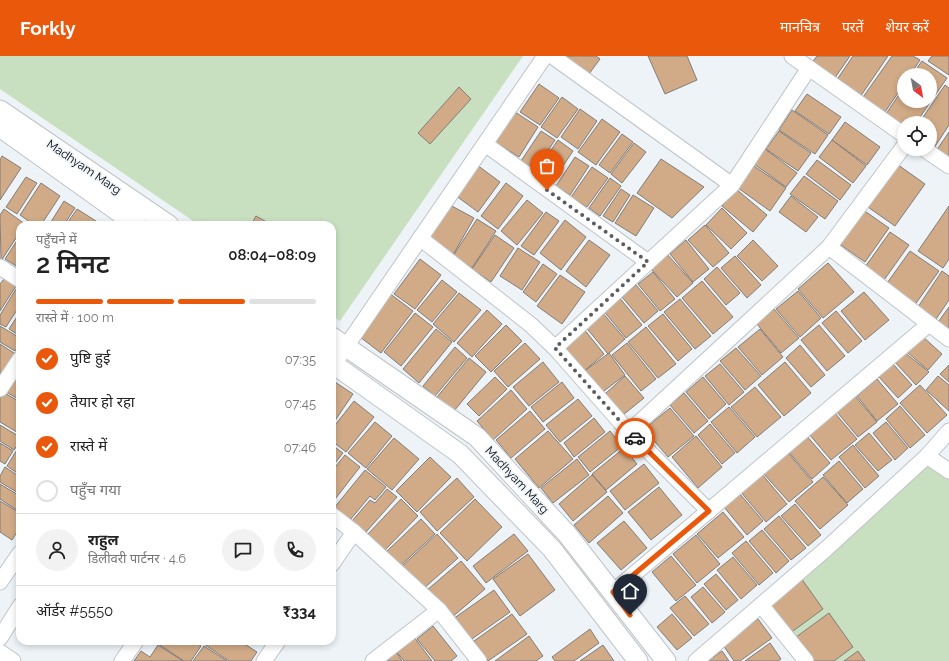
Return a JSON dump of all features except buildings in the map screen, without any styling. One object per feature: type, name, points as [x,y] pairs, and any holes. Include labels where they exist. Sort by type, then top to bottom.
[{"type":"street","points":[[336,353],[339,341],[420,238],[545,56]]},
{"type":"street","points":[[552,56],[732,185]]},
{"type":"street","points":[[792,56],[897,130]]},
{"type":"street","points":[[555,348],[732,185],[808,68]]},
{"type":"street","name":"Madhyam Marg","points":[[0,110],[163,221]]},
{"type":"street","name":"Madhyam Marg","points":[[0,127],[131,221]]},
{"type":"street","points":[[485,144],[648,262]]},
{"type":"street","points":[[629,432],[829,247],[897,155]]},
{"type":"street","points":[[934,156],[949,166]]},
{"type":"street","points":[[420,238],[531,326],[555,348],[629,432],[709,511]]},
{"type":"street","points":[[829,247],[949,339]]},
{"type":"street","points":[[0,267],[16,277]]},
{"type":"street","points":[[613,592],[929,324]]},
{"type":"street","name":"Madhyam Marg","points":[[339,341],[477,437],[567,534],[666,661]]},
{"type":"street","points":[[0,389],[16,365]]},
{"type":"street","name":"Madhyam Marg","points":[[336,367],[460,454],[552,549],[638,661]]},
{"type":"street","points":[[696,661],[826,549],[927,456],[949,431]]},
{"type":"street","points":[[927,456],[949,471]]},
{"type":"street","points":[[336,518],[354,532],[439,610],[479,661]]},
{"type":"street","points":[[336,558],[354,532]]},
{"type":"street","points":[[0,582],[16,559]]},
{"type":"street","points":[[761,605],[806,661]]},
{"type":"street","points":[[373,661],[439,610]]},
{"type":"street","points":[[0,638],[16,612]]},
{"type":"street","points":[[122,661],[133,645]]},
{"type":"street","points":[[264,661],[275,645]]},
{"type":"street","points":[[0,652],[13,661]]},
{"type":"green space","points":[[0,56],[523,56],[340,321],[336,318],[336,221],[193,221],[0,89]]},
{"type":"green space","points":[[927,456],[949,471],[949,661],[806,661],[761,605]]},
{"type":"way so far","points":[[547,190],[648,262],[555,348],[635,438]]},
{"type":"route","points":[[630,615],[613,592],[709,511],[635,438]]}]
